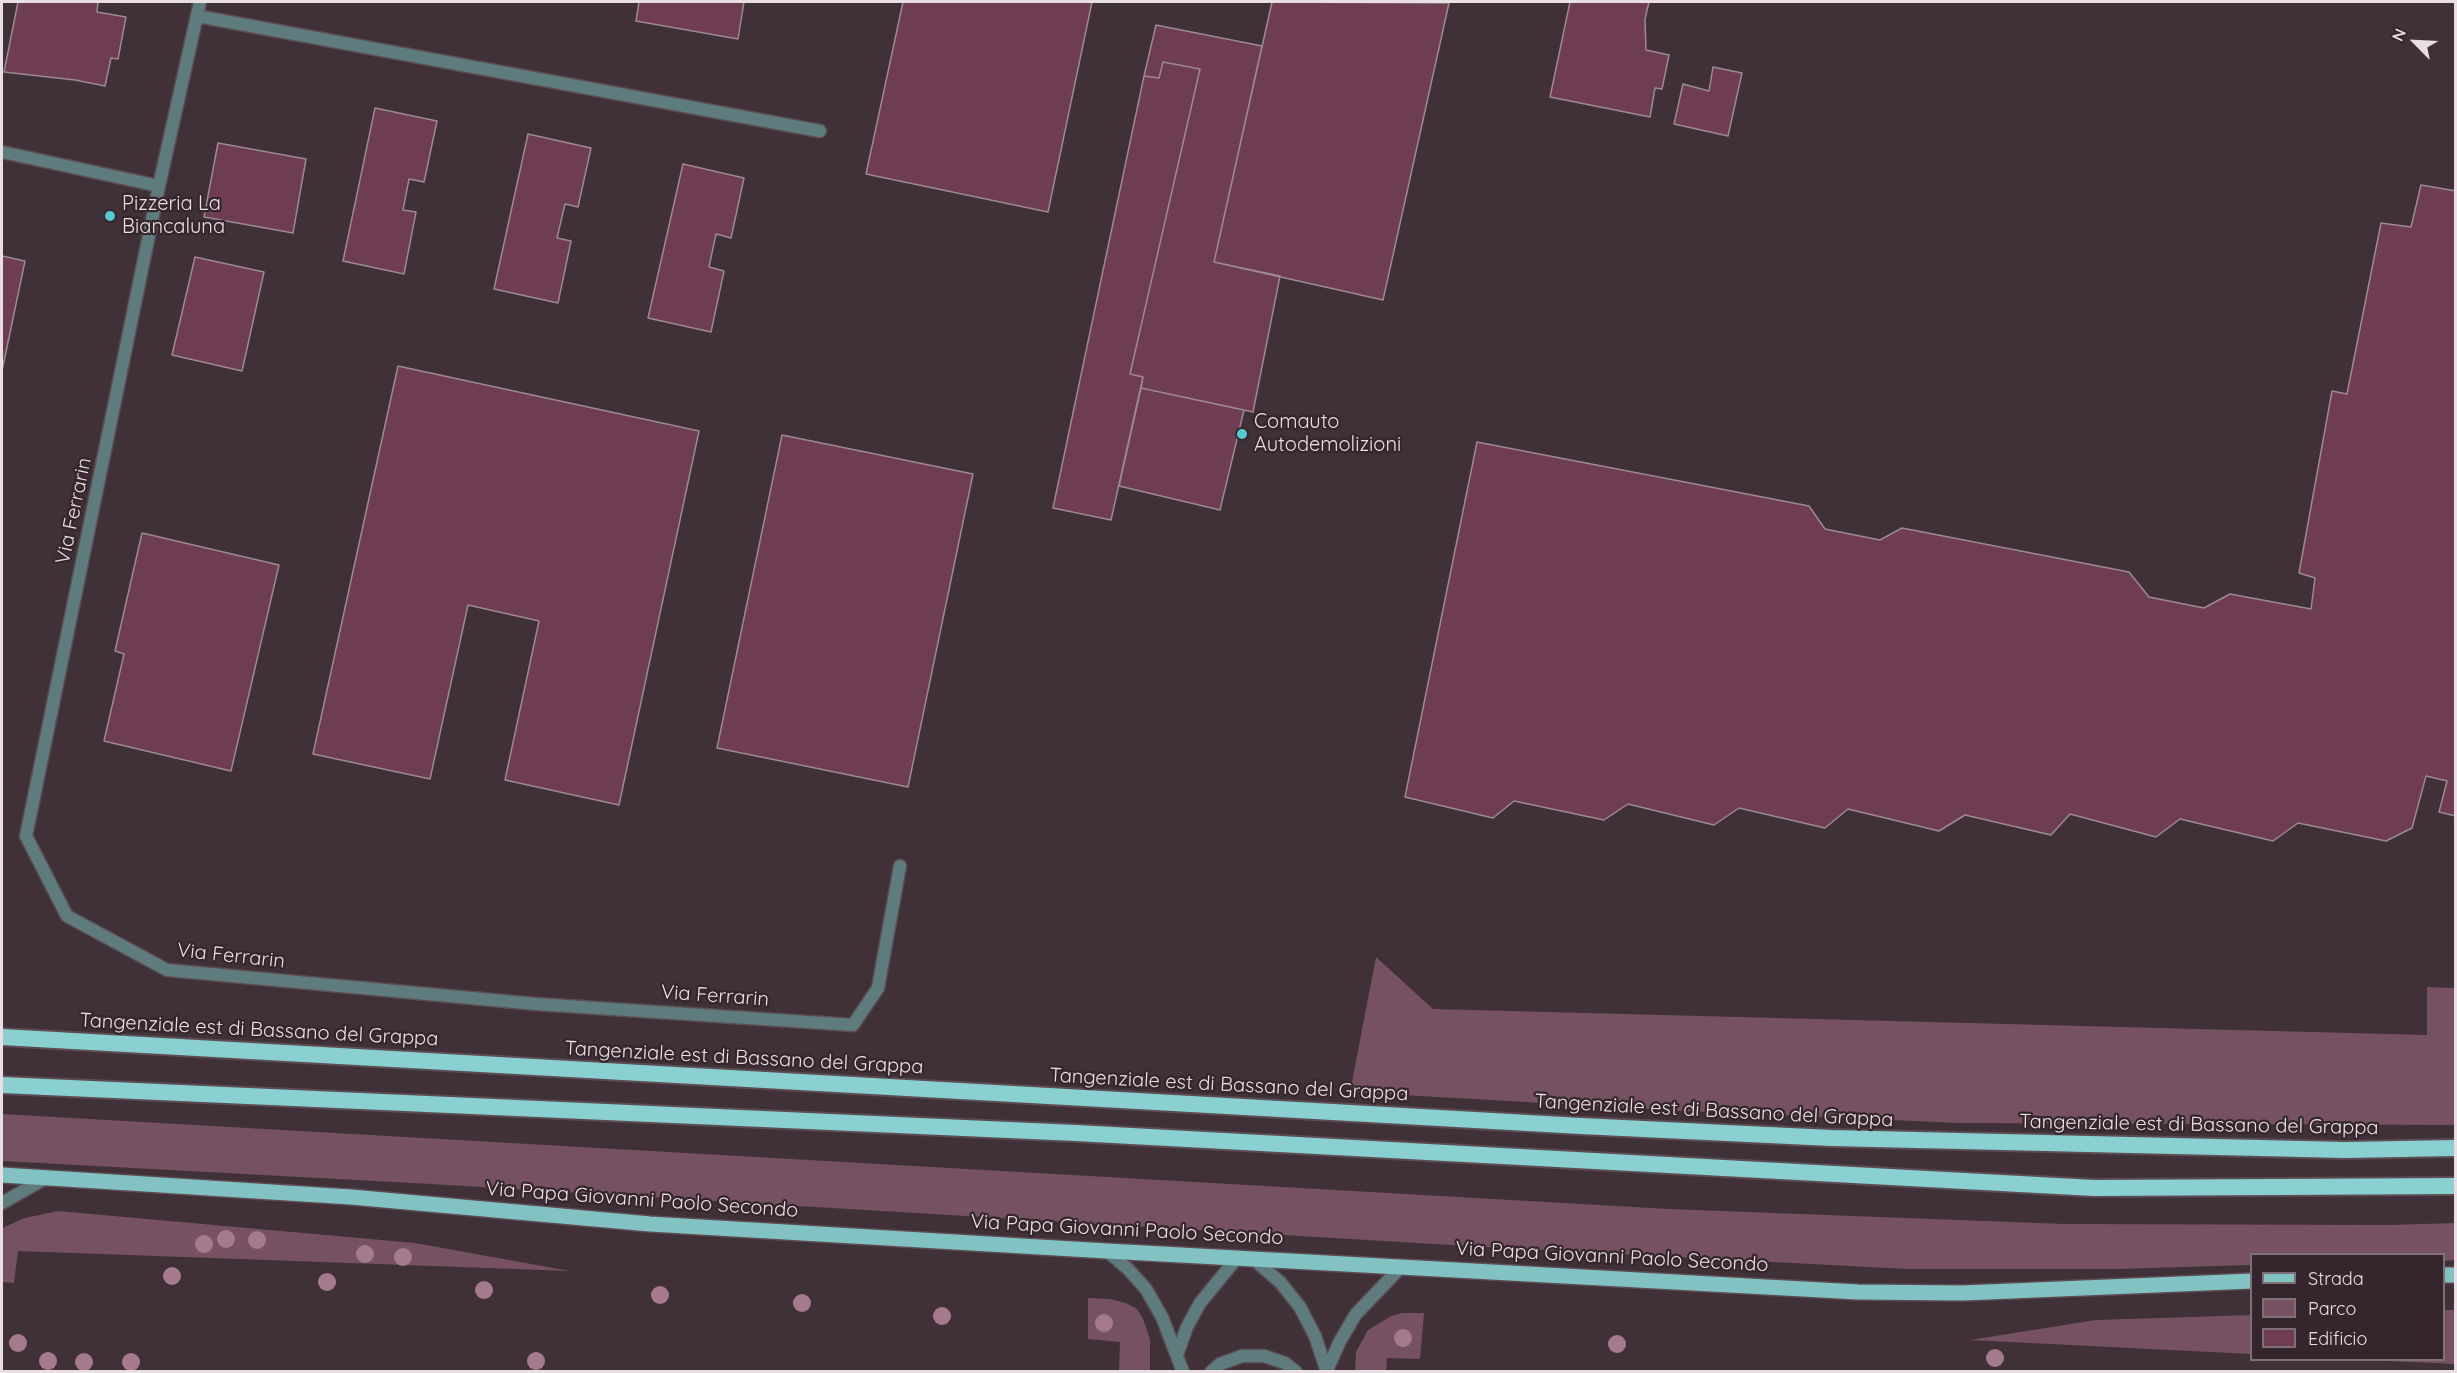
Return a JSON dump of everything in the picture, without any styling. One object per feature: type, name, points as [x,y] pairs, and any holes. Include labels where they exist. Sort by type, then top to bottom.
[{"type":"highway","name":"Tangenziale est di Bassano del Grappa","points":[[2,1036],[1569,1126],[1820,1138],[2084,1146],[2345,1150],[2456,1148]]},
{"type":"highway","points":[[2,1085],[1076,1133],[2094,1188],[2456,1186]]},
{"type":"main road","name":"Via Papa Giovanni Paolo Secondo","points":[[2,1175],[351,1197],[650,1224],[1858,1292],[1940,1293],[2250,1281]]},
{"type":"street","name":"Via Ferrarin","points":[[200,2],[159,186],[111,431],[26,836],[68,916],[167,970],[536,1004],[853,1025],[878,988],[900,866]]},
{"type":"street","points":[[197,16],[820,131]]},
{"type":"street","points":[[2,152],[159,186]]},
{"type":"street","points":[[2,1203],[46,1178]]},
{"type":"street","points":[[1107,1251],[1146,1289],[1178,1352],[1183,1371]]},
{"type":"street","points":[[1178,1352],[1187,1327],[1200,1303],[1244,1258],[1280,1282],[1300,1307],[1316,1336],[1327,1370]]},
{"type":"street","points":[[1327,1370],[1356,1314],[1402,1266]]},
{"type":"street","points":[[1211,1371],[1220,1364],[1242,1356],[1264,1356],[1285,1363],[1296,1371]]},
{"type":"green space","points":[[1376,957],[1433,1009],[2427,1035],[2427,987],[2455,988],[2455,1125],[1959,1123],[1684,1111],[1350,1092]]},
{"type":"green space","points":[[2,1114],[1669,1209],[2065,1224],[2390,1225],[2455,1223],[2455,1260],[2445,1261],[2445,1253],[2250,1253],[2250,1265],[2118,1269],[1907,1269],[1467,1246],[431,1184],[2,1161]]},
{"type":"green space","points":[[58,1211],[415,1243],[570,1271],[18,1251],[14,1283],[2,1282],[2,1228],[25,1218]]},
{"type":"green space","points":[[1088,1298],[1110,1299],[1126,1303],[1137,1309],[1150,1339],[1150,1371],[1119,1371],[1120,1342],[1088,1339]]},
{"type":"green space","points":[[2445,1310],[2455,1310],[2455,1364],[2388,1361],[2445,1361]]},
{"type":"green space","points":[[1402,1313],[1424,1313],[1420,1359],[1387,1358],[1386,1371],[1355,1371],[1356,1352],[1368,1330],[1391,1316]]},
{"type":"green space","points":[[2250,1315],[2250,1354],[1970,1340],[2096,1320]]},
{"type":"building","points":[[18,2],[98,2],[97,12],[126,17],[118,59],[111,58],[105,86],[75,80],[4,72]]},
{"type":"building","points":[[639,2],[744,2],[738,39],[636,21]]},
{"type":"building","points":[[903,2],[1092,2],[1048,212],[866,174]]},
{"type":"building","points":[[1272,2],[1449,3],[1383,300],[1214,262]]},
{"type":"building","points":[[1570,2],[1649,2],[1645,19],[1646,50],[1669,55],[1662,89],[1655,88],[1650,117],[1550,97]]},
{"type":"building","points":[[1156,25],[1262,46],[1214,262],[1280,276],[1253,412],[1141,388],[1143,377],[1130,374],[1200,69],[1163,62],[1159,78],[1144,76]]},
{"type":"building","points":[[1163,62],[1200,69],[1130,374],[1143,377],[1111,520],[1053,508],[1144,76],[1159,78]]},
{"type":"building","points":[[1713,67],[1742,73],[1728,136],[1674,124],[1683,84],[1709,91]]},
{"type":"building","points":[[375,108],[437,121],[424,182],[409,179],[403,210],[416,212],[404,274],[343,261]]},
{"type":"building","points":[[528,134],[591,148],[578,207],[565,204],[557,238],[571,241],[558,303],[494,289]]},
{"type":"building","points":[[218,143],[306,159],[293,233],[204,217]]},
{"type":"building","points":[[683,164],[744,178],[731,238],[716,234],[709,267],[724,271],[711,332],[648,318]]},
{"type":"building","points":[[2421,185],[2456,191],[2456,816],[2439,812],[2447,781],[2426,776],[2412,828],[2386,841],[2298,823],[2273,841],[2180,819],[2156,837],[2070,814],[2051,835],[1965,815],[1939,831],[1848,809],[1825,828],[1739,808],[1714,825],[1628,804],[1604,820],[1514,801],[1493,818],[1405,797],[1477,442],[1809,506],[1825,529],[1880,540],[1902,528],[2129,572],[2149,597],[2204,608],[2230,594],[2311,609],[2315,578],[2299,573],[2332,391],[2347,394],[2381,223],[2411,227]]},
{"type":"building","points":[[2,256],[25,261],[2,371]]},
{"type":"building","points":[[195,257],[264,272],[242,371],[172,355]]},
{"type":"building","points":[[398,366],[699,431],[619,805],[505,780],[539,621],[468,605],[430,779],[313,754]]},
{"type":"building","points":[[1141,388],[1244,410],[1220,510],[1119,486]]},
{"type":"building","points":[[782,435],[973,474],[908,787],[717,748]]},
{"type":"building","points":[[142,533],[279,565],[231,771],[104,741],[124,654],[115,651]]},
{"type":"place","name":"Pizzeria La Biancaluna","points":[[110,216]]},
{"type":"place","name":"Comauto Autodemolizioni","points":[[1242,434]]}]
